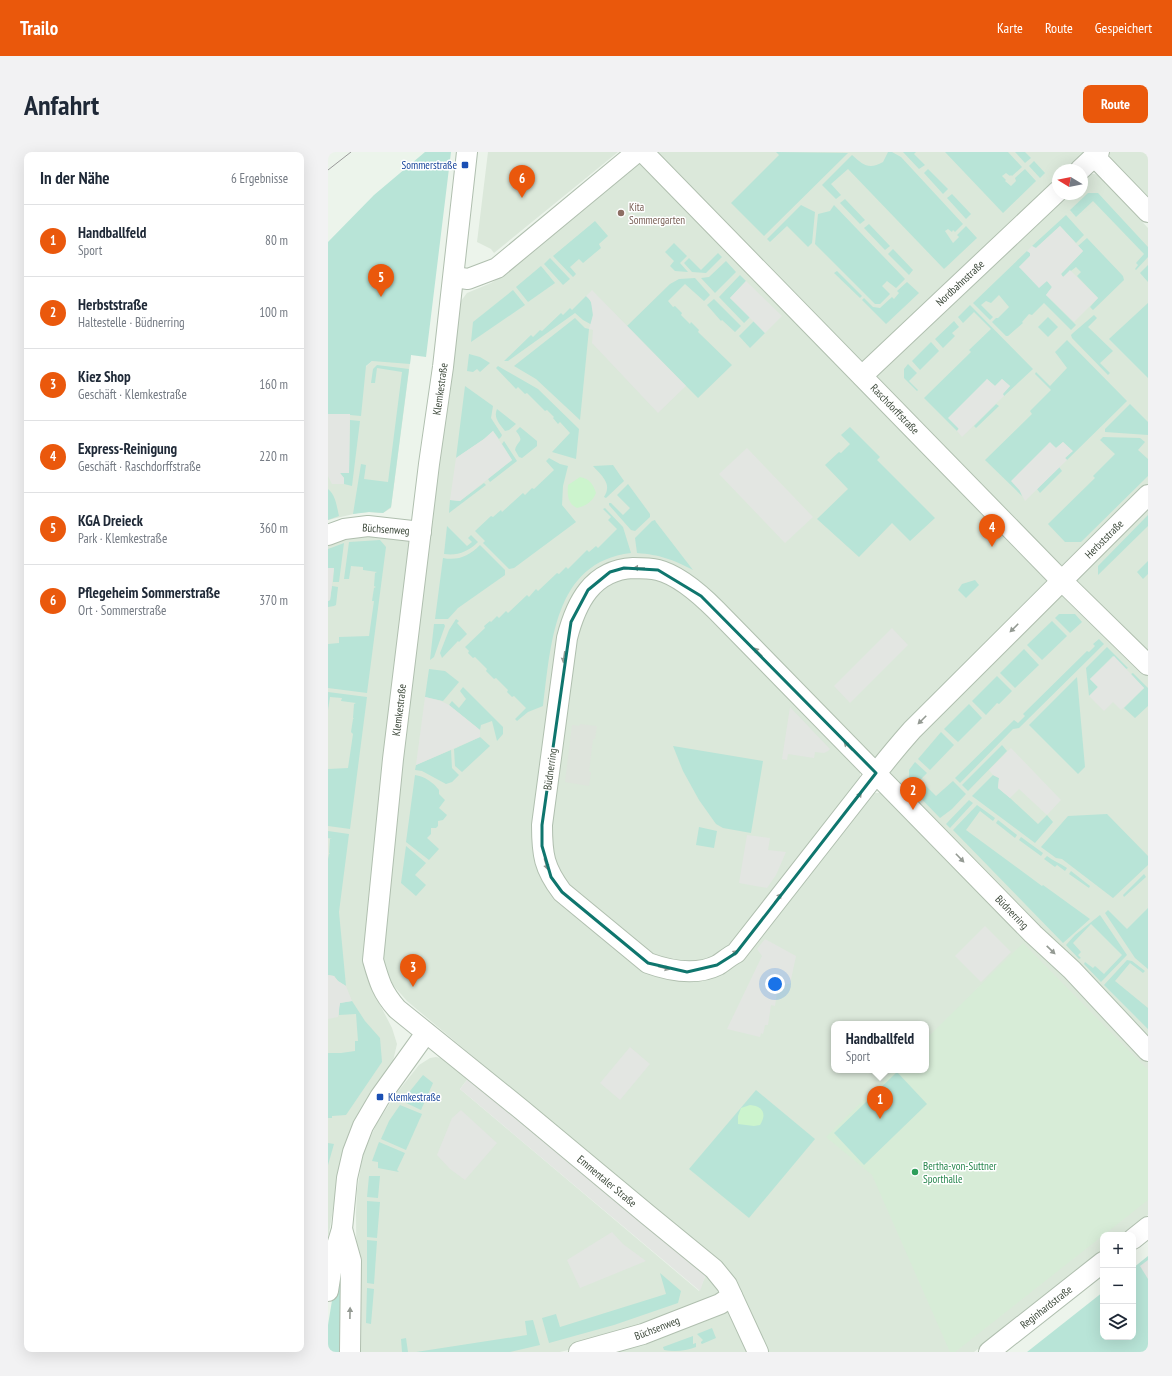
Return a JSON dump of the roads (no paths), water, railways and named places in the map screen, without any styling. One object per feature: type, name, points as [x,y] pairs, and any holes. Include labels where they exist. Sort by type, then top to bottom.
[{"type":"street","name":"Klemkestraße","points":[[426,1033],[397,1009],[386,996],[378,981],[372,960],[394,753],[454,277],[458,226],[467,152]]},
{"type":"street","points":[[454,277],[468,279],[497,268],[637,152]]},
{"type":"street","name":"Raschdorffstraße","points":[[643,152],[734,247],[1062,581],[1148,665]]},
{"type":"street","points":[[1086,164],[1097,154],[1148,212]]},
{"type":"street","name":"Nordbahnstraße","points":[[862,376],[1052,197]]},
{"type":"street","name":"Herbststraße","points":[[876,773],[912,730],[1148,495]]},
{"type":"street","name":"Büchsenweg","points":[[328,535],[344,529],[368,526],[421,532]]},
{"type":"street","name":"Büdnerring","points":[[876,773],[736,953],[718,965],[705,969],[687,972],[664,969],[648,963],[562,892],[551,877],[546,864],[542,846],[542,825],[567,638],[574,615],[588,590],[598,580],[610,572],[624,568],[658,570],[676,578],[701,596],[876,773],[1033,934],[1072,970],[1148,1051]]},
{"type":"street","points":[[328,1291],[333,1259],[342,1229],[347,1178],[353,1152],[363,1126],[380,1097],[426,1033]]},
{"type":"street","name":"Emmentaler Straße","points":[[426,1033],[522,1110],[714,1269],[727,1285],[758,1352]]},
{"type":"street","points":[[1136,1236],[1148,1227]]},
{"type":"street","points":[[342,1229],[351,1261],[350,1352]]},
{"type":"street","name":"Reginhardstraße","points":[[990,1352],[1100,1264]]},
{"type":"street","name":"Büchsenweg","points":[[579,1352],[643,1334],[720,1304],[732,1296]]},
{"type":"tram line","points":[[328,170],[351,152]]},
{"type":"place","name":"Sommerstraße","points":[[465,165]]},
{"type":"place","name":"Pflegeheim Sommerstraße","points":[[522,198]]},
{"type":"place","name":"Kita Sommergarten","points":[[621,213]]},
{"type":"place","name":"KGA Dreieck","points":[[381,297]]},
{"type":"place","name":"Express-Reinigung","points":[[992,547]]},
{"type":"place","name":"Herbststraße","points":[[913,810]]},
{"type":"place","name":"Kiez Shop","points":[[413,987]]},
{"type":"place","name":"Klemkestraße","points":[[380,1097]]},
{"type":"place","name":"Handballfeld","points":[[880,1119]]},
{"type":"place","name":"Bertha-von-Suttner Sporthalle","points":[[915,1172]]}]
